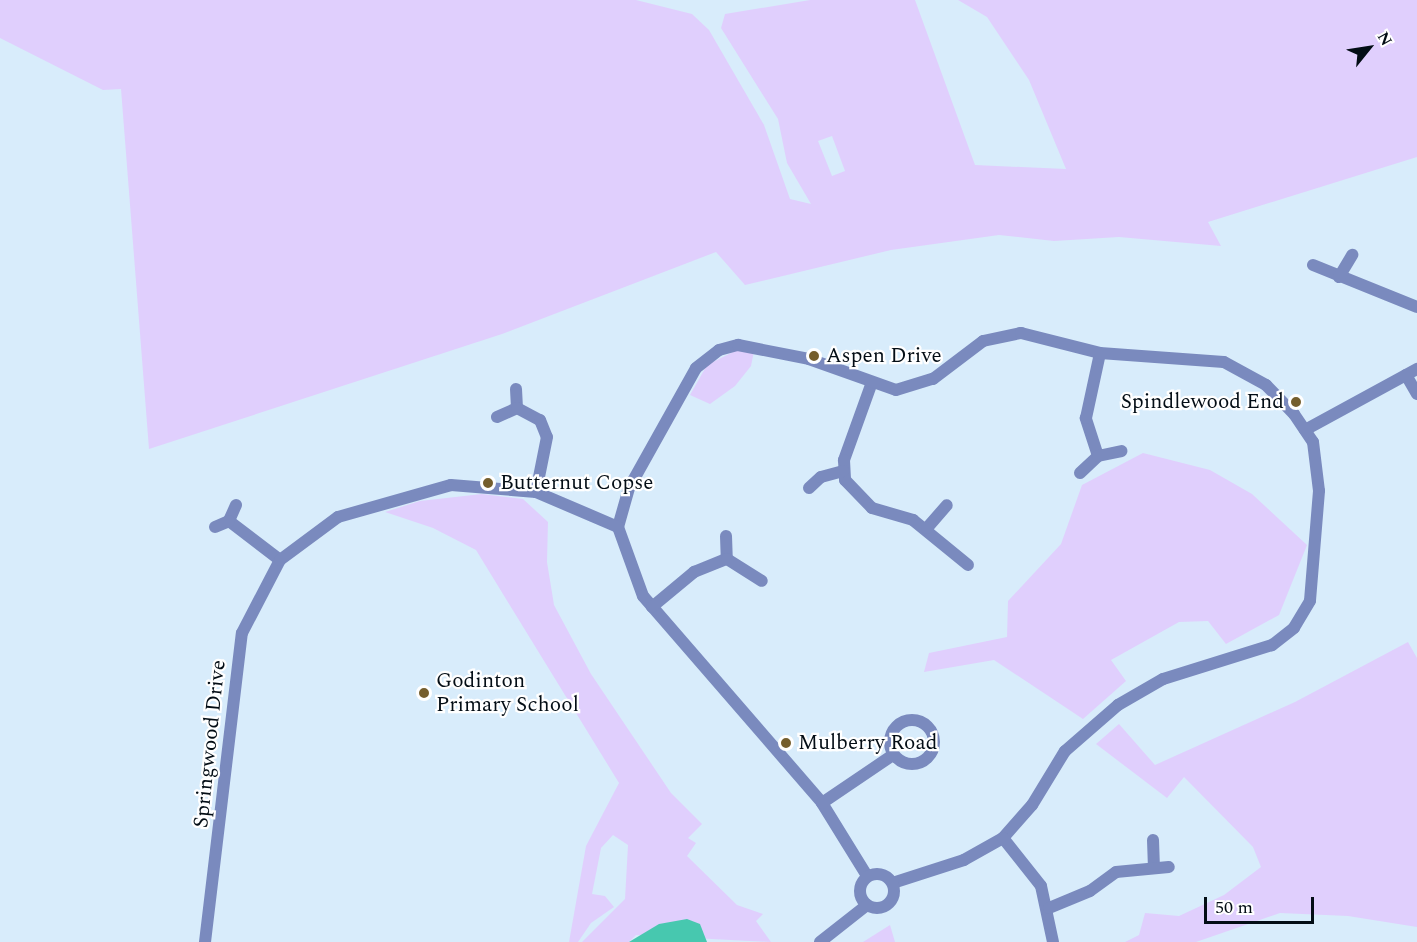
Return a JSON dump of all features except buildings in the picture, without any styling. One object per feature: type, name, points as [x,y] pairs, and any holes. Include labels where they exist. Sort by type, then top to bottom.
[{"type":"street","points":[[1340,277],[1352,255]]},
{"type":"street","points":[[1313,265],[1417,307]]},
{"type":"street","points":[[867,876],[822,803],[652,607],[618,527],[629,488],[680,393],[705,358],[719,350],[760,347],[871,385],[896,390],[921,385],[999,334],[1021,333],[1100,353],[1224,362],[1266,385],[1314,442],[1319,491],[1305,613],[1272,645],[1163,679],[1102,716],[1065,751],[1032,805],[1003,838],[964,860],[893,883]]},
{"type":"street","points":[[1098,456],[1086,418],[1100,353]]},
{"type":"street","points":[[1305,430],[1417,369]]},
{"type":"street","points":[[1406,375],[1417,394]]},
{"type":"street","points":[[843,471],[871,385]]},
{"type":"street","points":[[516,389],[517,408]]},
{"type":"street","points":[[497,417],[517,408],[529,411],[546,430],[536,492]]},
{"type":"street","points":[[1080,473],[1098,456],[1121,451]]},
{"type":"street","points":[[809,488],[821,477],[843,471]]},
{"type":"street","points":[[843,471],[872,508],[927,528],[944,551],[968,565]]},
{"type":"street","name":"Springwood Drive","points":[[205,942],[242,633],[280,560],[338,517],[420,490],[451,485],[536,492],[618,527]]},
{"type":"street","points":[[215,527],[229,521],[236,505]]},
{"type":"street","points":[[927,528],[947,505]]},
{"type":"street","points":[[229,521],[280,560]]},
{"type":"street","points":[[726,536],[727,560]]},
{"type":"street","points":[[652,607],[694,572],[727,560]]},
{"type":"street","points":[[727,560],[762,581]]},
{"type":"street","points":[[822,803],[893,755]]},
{"type":"street","points":[[1003,838],[1041,886],[1049,908],[1053,942]]},
{"type":"street","points":[[1153,840],[1154,866]]},
{"type":"street","points":[[1049,908],[1090,891],[1116,872],[1154,866],[1169,867]]},
{"type":"street","points":[[867,905],[860,890],[867,876],[879,873],[893,883]]},
{"type":"street","points":[[820,942],[867,905],[889,904],[893,883]]},
{"type":"shaded area","points":[[0,0],[636,0],[692,14],[709,30],[764,125],[790,199],[811,204],[787,163],[778,119],[721,28],[725,14],[810,0],[915,0],[975,165],[1066,169],[1029,80],[987,17],[958,0],[1417,0],[1417,157],[1208,222],[1221,246],[1119,237],[1054,241],[999,235],[891,250],[745,285],[716,252],[502,334],[149,449],[121,89],[103,90],[0,38]],"holes":[[[832,136],[845,171],[832,176],[818,141]]]},
{"type":"shaded area","points":[[735,351],[754,351],[751,366],[735,386],[710,404],[690,395],[707,365]]},
{"type":"shaded area","points":[[1143,453],[1210,470],[1252,494],[1307,545],[1279,615],[1226,644],[1208,621],[1179,622],[1111,660],[1126,681],[1083,719],[994,660],[924,672],[929,653],[1007,637],[1008,601],[1061,544],[1082,485]]},
{"type":"shaded area","points":[[482,494],[523,499],[548,522],[547,562],[554,605],[591,674],[671,793],[702,824],[688,838],[696,843],[687,856],[737,905],[763,914],[756,921],[771,942],[636,935],[629,942],[582,942],[625,899],[628,845],[613,835],[601,848],[592,894],[605,896],[614,907],[591,923],[578,942],[569,942],[586,846],[619,783],[476,550],[433,528],[385,512],[420,501]]},
{"type":"shaded area","points":[[1408,642],[1417,658],[1417,927],[1348,916],[1280,913],[1196,942],[1125,942],[1139,935],[1145,913],[1179,916],[1224,895],[1261,867],[1253,847],[1184,777],[1167,798],[1096,744],[1119,724],[1155,765],[1295,702]]},
{"type":"shaded area","points":[[687,919],[700,924],[707,942],[629,942],[659,924]]},
{"type":"shaded area","points":[[890,925],[895,942],[863,942]]},
{"type":"place","name":"Aspen Drive","points":[[814,356]]},
{"type":"place","name":"Spindlewood End","points":[[1296,402]]},
{"type":"place","name":"Butternut Copse","points":[[488,483]]},
{"type":"place","name":"Godinton Primary School","points":[[424,693]]},
{"type":"place","name":"Mulberry Road","points":[[786,743]]}]
